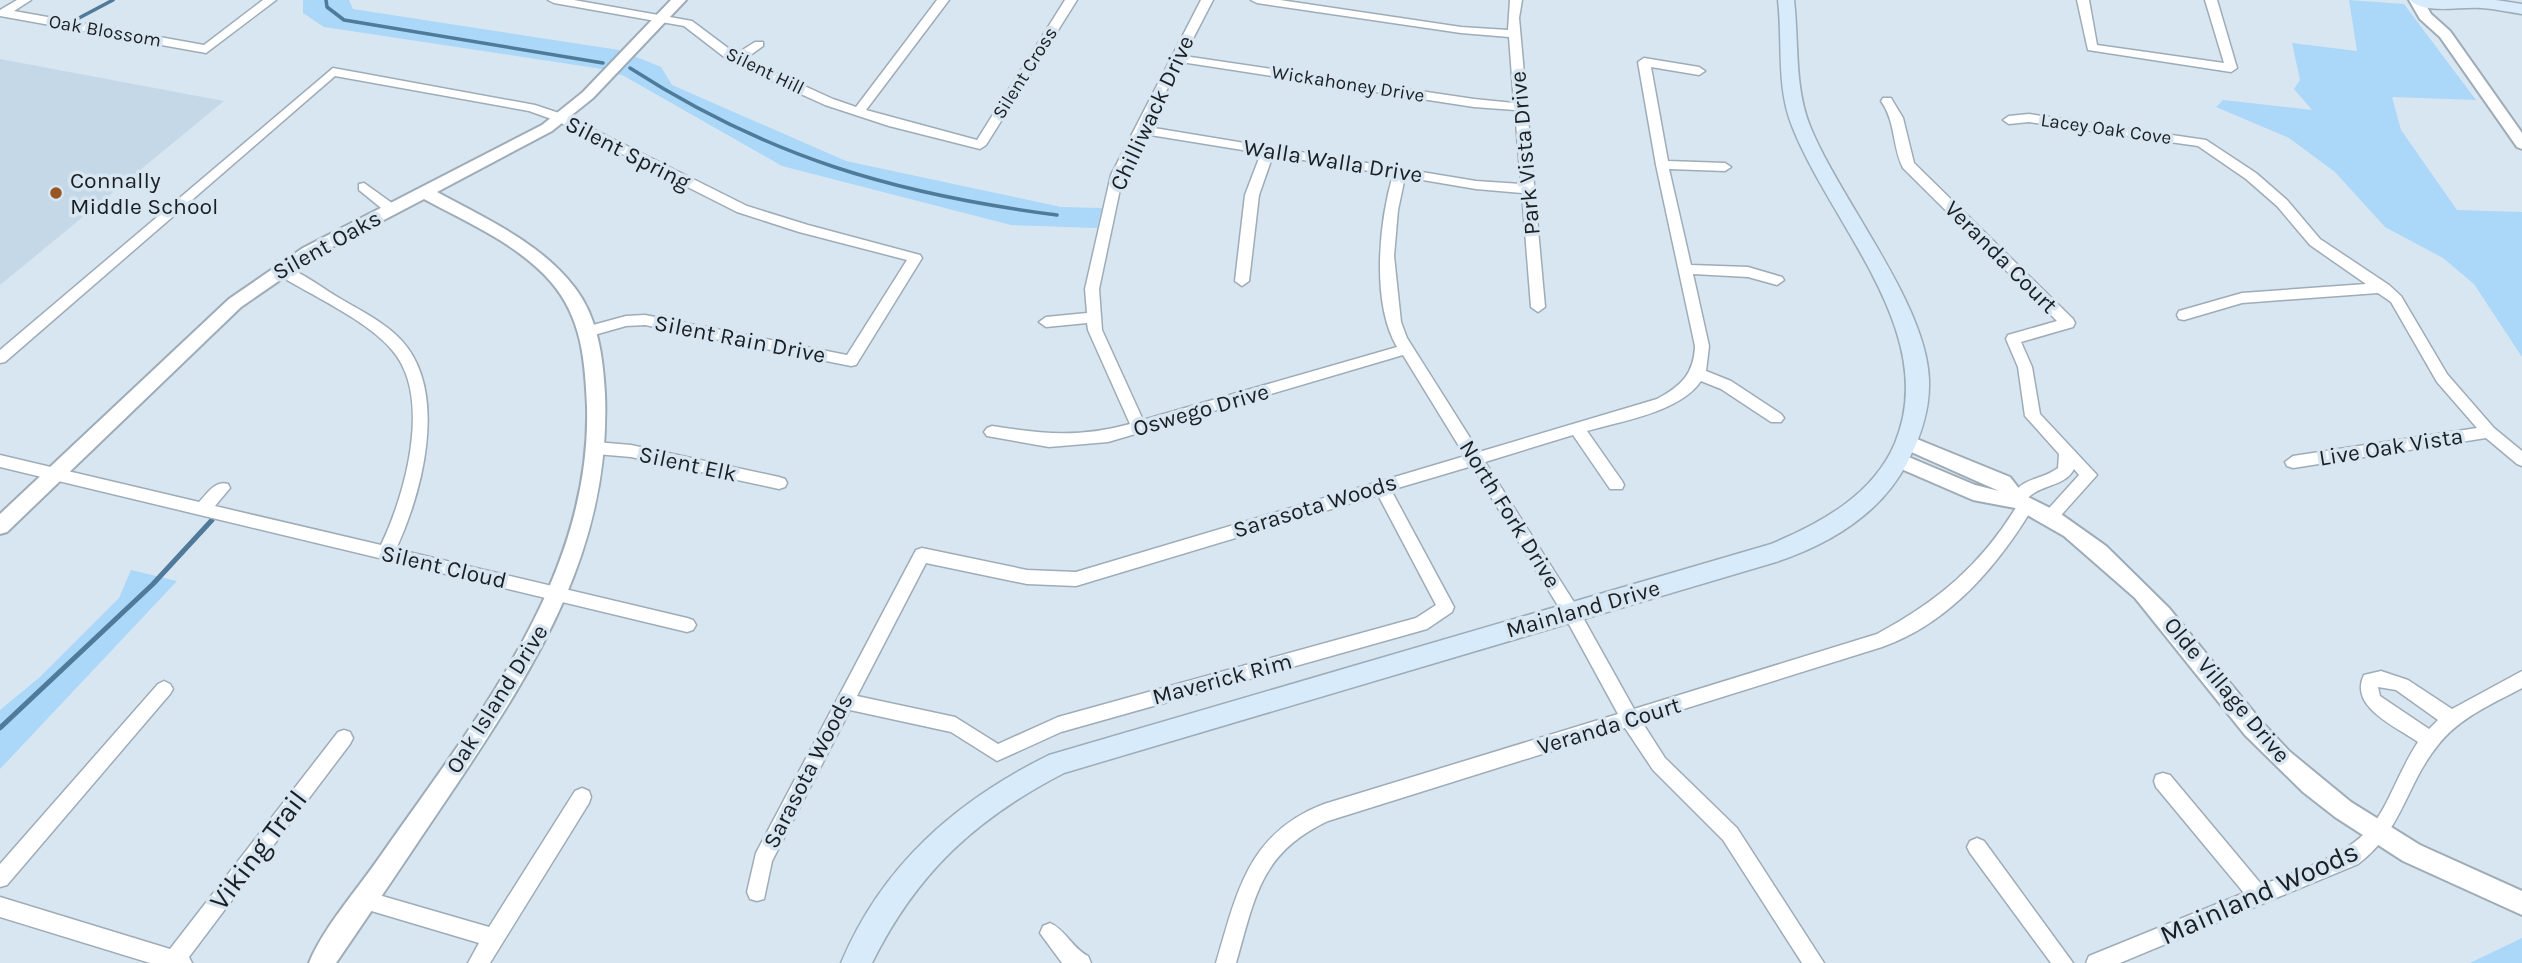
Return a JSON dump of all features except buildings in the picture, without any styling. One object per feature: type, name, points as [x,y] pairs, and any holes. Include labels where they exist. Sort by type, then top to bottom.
[{"type":"main road","points":[[2424,0],[2469,2],[2522,9]]},
{"type":"main road","name":"Mainland Drive","points":[[856,963],[877,920],[918,861],[964,818],[1021,781],[1058,763],[1797,544],[1848,516],[1873,495],[1903,451],[1918,395],[1913,348],[1899,309],[1800,123],[1787,72],[1788,4]]},
{"type":"street","name":"Oak Blossom","points":[[25,0],[3,13],[206,49],[270,0]]},
{"type":"street","name":"Silent Hill","points":[[554,0],[694,26],[710,43],[736,60],[858,113],[980,145]]},
{"type":"street","name":"Silent Oaks","points":[[0,526],[52,473],[211,323],[280,270],[561,118],[588,95],[679,0]]},
{"type":"street","points":[[858,113],[943,0]]},
{"type":"street","name":"Silent Cross","points":[[980,145],[1071,0]]},
{"type":"street","name":"Chilliwack Drive","points":[[1139,428],[1099,342],[1092,317],[1092,289],[1114,185],[1139,129],[1207,0]]},
{"type":"street","points":[[1257,0],[1461,30],[1515,34]]},
{"type":"street","name":"Park Vista Drive","points":[[1516,0],[1515,34],[1538,307]]},
{"type":"street","points":[[2083,0],[2092,48],[2231,68],[2211,0]]},
{"type":"street","points":[[2424,0],[2425,16],[2445,34],[2520,138]]},
{"type":"street","points":[[736,60],[759,44]]},
{"type":"street","name":"Wickahoney Drive","points":[[1176,58],[1474,103],[1521,107]]},
{"type":"street","points":[[1699,71],[1644,62],[1662,165],[1702,346],[1699,374],[1726,385],[1776,418]]},
{"type":"street","name":"Silent Spring","points":[[0,358],[333,72],[517,104],[561,118],[742,209],[804,229],[915,258],[851,361]]},
{"type":"street","name":"Veranda Court","points":[[1887,101],[1900,120],[1902,148],[1908,165],[2068,323],[2013,339],[2025,367],[2033,416],[2089,475],[2049,517]]},
{"type":"street","name":"Lacey Oak Cove","points":[[2009,120],[2029,118],[2202,143]]},
{"type":"street","name":"Walla Walla Drive","points":[[1139,129],[1476,185],[1528,189]]},
{"type":"street","points":[[2202,143],[2267,188],[2329,253],[2384,288],[2406,310],[2442,378],[2489,432],[2522,460]]},
{"type":"street","points":[[1242,281],[1252,195],[1268,150]]},
{"type":"street","points":[[1662,165],[1725,167]]},
{"type":"street","name":"North Fork Drive","points":[[1400,172],[1390,206],[1392,321],[1571,612],[1630,719],[1659,764],[1731,834],[1814,963]]},
{"type":"street","points":[[364,187],[391,209]]},
{"type":"street","name":"Oak Island Drive","points":[[321,963],[505,694],[535,643],[558,593],[584,521],[596,447],[598,406],[587,332],[571,296],[537,259],[424,192]]},
{"type":"street","points":[[1685,269],[1748,272],[1777,280]]},
{"type":"street","points":[[280,270],[388,337],[406,355],[414,376],[417,386],[419,442],[414,476],[398,532],[385,554]]},
{"type":"street","points":[[2184,315],[2242,298],[2384,288]]},
{"type":"street","points":[[1046,322],[1092,317]]},
{"type":"street","name":"Silent Rain Drive","points":[[587,332],[613,323],[645,320],[851,361]]},
{"type":"street","name":"Oswego Drive","points":[[992,432],[1030,440],[1069,441],[1139,428],[1408,349]]},
{"type":"street","name":"Sarasota Woods","points":[[757,892],[763,859],[922,555],[1037,579],[1076,579],[1381,486],[1477,461],[1662,403],[1682,393],[1699,374]]},
{"type":"street","points":[[1577,429],[1616,485]]},
{"type":"street","name":"Live Oak Vista","points":[[2293,461],[2489,432]]},
{"type":"street","name":"Silent Elk","points":[[596,447],[631,451],[779,484]]},
{"type":"street","name":"Olde Village Drive","points":[[1903,451],[1993,498],[2021,502],[2049,517],[2100,553],[2147,596],[2276,752],[2332,802],[2434,867],[2522,903]]},
{"type":"street","name":"Veranda Court","points":[[1226,963],[1255,870],[1272,846],[1292,828],[1324,813],[1847,653],[1912,624],[1969,584],[2005,542],[2026,486],[2061,475],[2066,470],[2067,454]]},
{"type":"street","name":"Silent Cloud","points":[[0,461],[687,625]]},
{"type":"street","name":"Maverick Rim","points":[[845,701],[955,725],[997,753],[1058,725],[1421,624],[1446,607],[1381,486]]},
{"type":"street","points":[[201,510],[222,488]]},
{"type":"street","points":[[2430,740],[2373,701],[2369,691],[2370,680],[2381,677],[2396,682],[2450,718]]},
{"type":"street","points":[[2380,835],[2430,740],[2450,718],[2522,679]]},
{"type":"street","points":[[0,878],[164,690]]},
{"type":"street","name":"Viking Trail","points":[[176,962],[344,738]]},
{"type":"street","points":[[2163,780],[2259,896]]},
{"type":"street","points":[[478,963],[582,797]]},
{"type":"street","name":"Mainland Woods","points":[[2096,963],[2351,858],[2380,835]]},
{"type":"street","points":[[1977,846],[2063,963]]},
{"type":"street","points":[[365,900],[494,938]]},
{"type":"street","points":[[0,907],[176,962]]},
{"type":"street","points":[[1050,933],[1066,952],[1081,963]]},
{"type":"shaded area","points":[[303,0],[349,0],[353,9],[619,50],[661,67],[672,85],[846,161],[1061,207],[1102,208],[1097,228],[1011,225],[782,166],[624,76],[602,69],[324,27],[303,13]]},
{"type":"shaded area","points":[[2349,0],[2404,4],[2476,100],[2392,97],[2401,130],[2457,210],[2522,212],[2522,357],[2474,284],[2443,258],[2385,227],[2335,172],[2289,138],[2216,107],[2223,100],[2312,110],[2294,89],[2300,80],[2292,43],[2357,51]]},
{"type":"shaded area","name":"Connally Middle School","points":[[0,59],[224,101],[0,285]]},
{"type":"shaded area","points":[[131,570],[177,581],[0,769],[0,710],[40,677],[119,598]]},
{"type":"shaded area","points":[[2522,938],[2522,963],[2470,963]]},
{"type":"waterway","points":[[79,18],[113,0]]},
{"type":"waterway","points":[[326,0],[327,7],[344,20],[603,63]]},
{"type":"waterway","points":[[630,68],[732,126],[834,167],[941,196],[1057,215]]},
{"type":"waterway","points":[[0,728],[153,584],[212,520]]},
{"type":"place","name":"Connally Middle School","points":[[56,193]]}]
